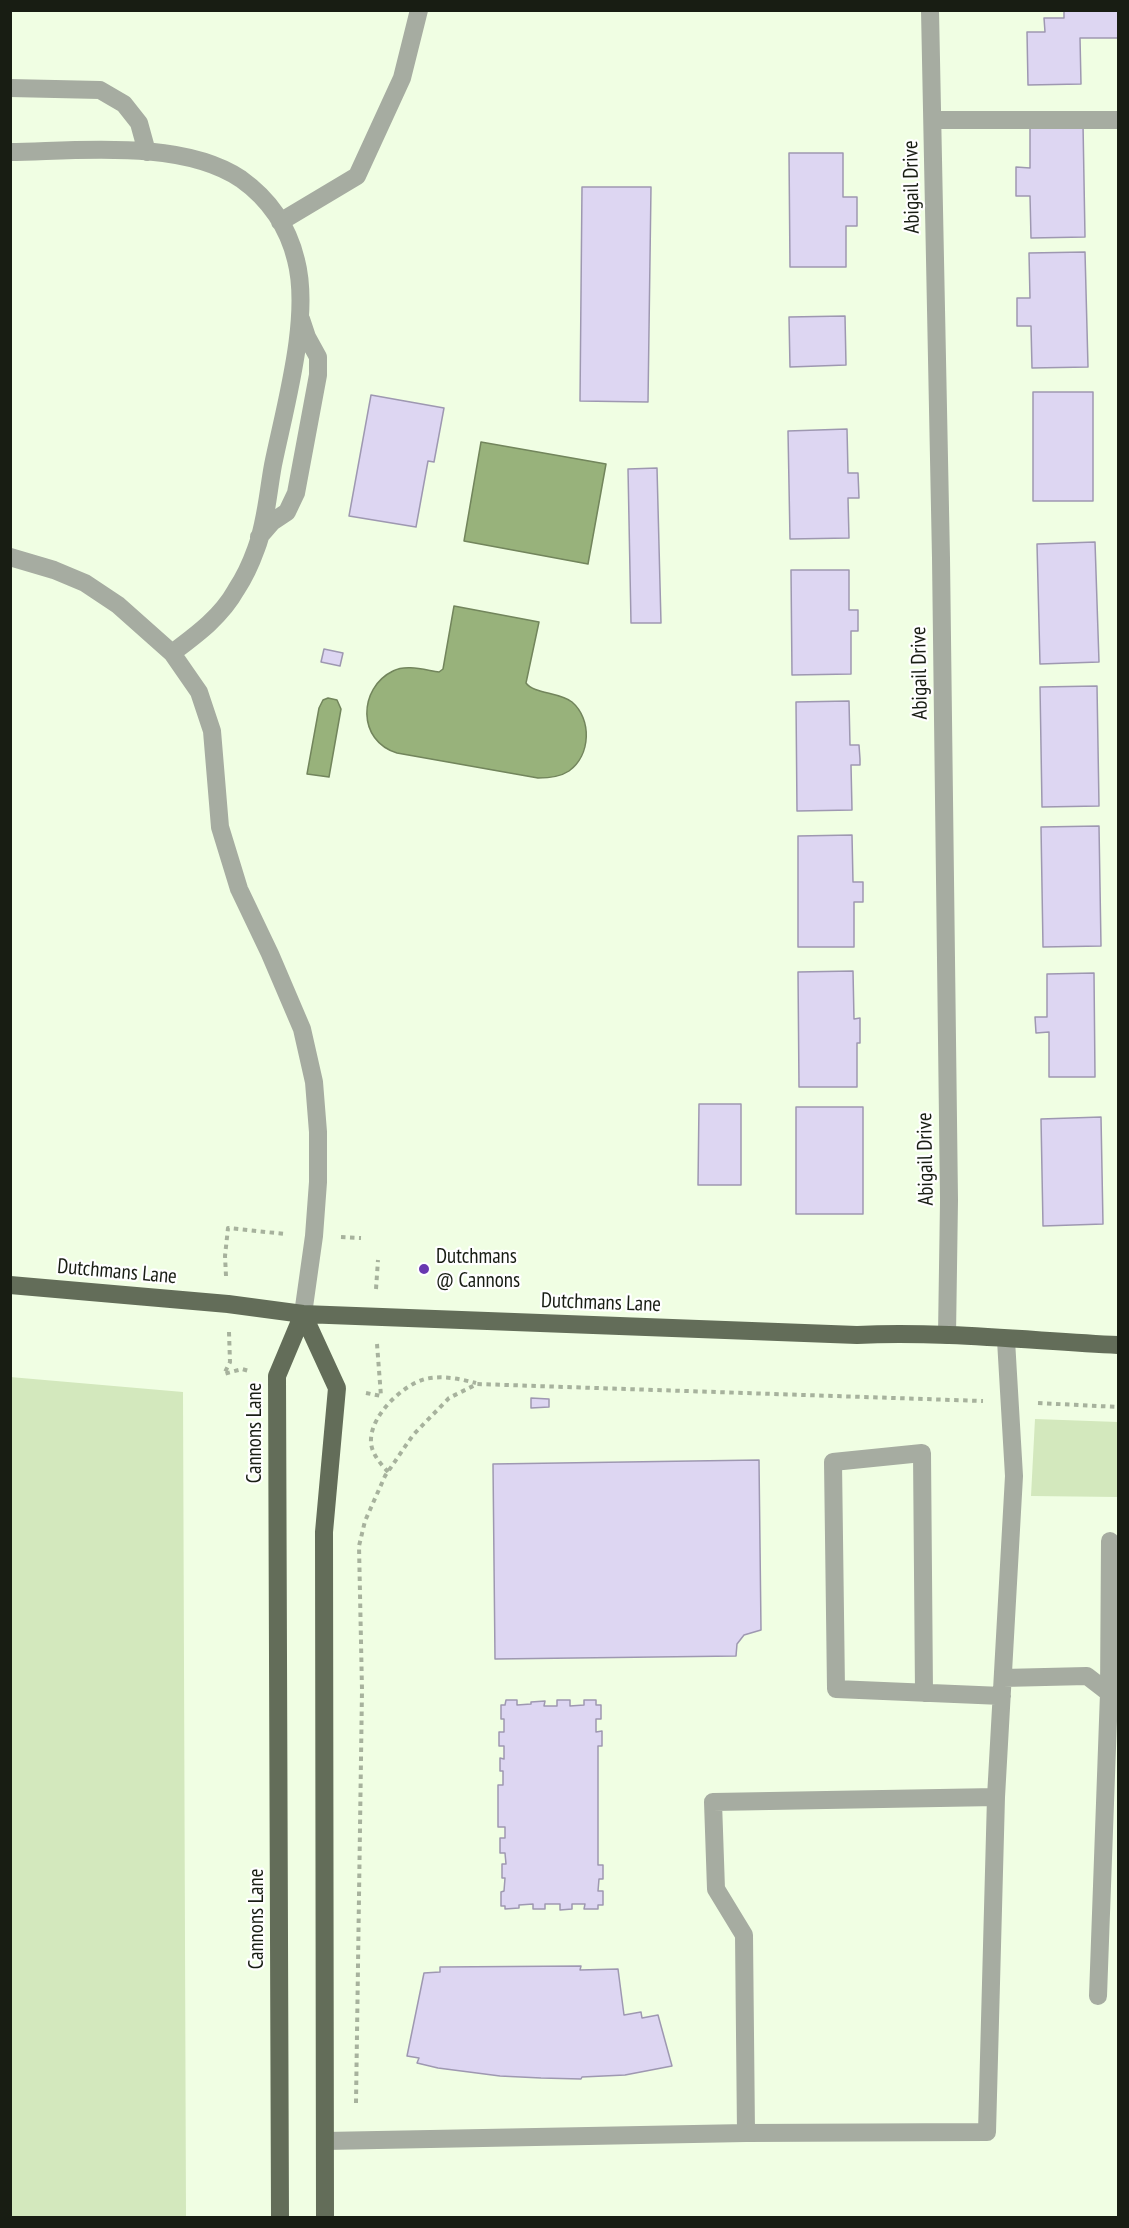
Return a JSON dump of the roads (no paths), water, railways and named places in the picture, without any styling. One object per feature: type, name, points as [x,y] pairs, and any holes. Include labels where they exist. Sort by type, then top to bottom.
[{"type":"main road","name":"Dutchmans Lane","points":[[10,1286],[228,1304],[303,1314],[857,1335],[892,1333],[947,1335],[1119,1345]]},
{"type":"main road","points":[[303,1314],[337,1388],[324,1532],[325,2217]]},
{"type":"main road","name":"Cannons Lane","points":[[280,2217],[277,1376],[303,1314]]},
{"type":"street","points":[[280,222],[357,176],[402,78],[419,10]]},
{"type":"street","name":"Abigail Drive","points":[[930,10],[949,1200],[947,1335]]},
{"type":"street","points":[[10,88],[100,90],[124,104],[139,123],[147,152]]},
{"type":"street","points":[[933,120],[1119,120]]},
{"type":"street","points":[[10,152],[168,153],[210,163],[241,179],[268,203],[286,230],[296,260],[302,296],[297,340],[256,549],[236,592],[212,622],[172,653]]},
{"type":"street","points":[[259,537],[272,522],[287,512],[296,492],[318,375],[318,357],[299,315]]},
{"type":"street","points":[[10,557],[54,570],[85,583],[118,605],[172,653],[199,692],[212,731],[220,827],[239,889],[302,1029],[314,1082],[318,1132],[318,1182],[314,1236],[303,1314]]},
{"type":"street","points":[[325,2141],[746,2133],[987,2132],[996,1797],[1014,1476],[1006,1340]]},
{"type":"street","points":[[924,1693],[922,1454],[833,1462],[836,1689],[924,1693],[1002,1687],[1086,1676],[1108,1693]]},
{"type":"street","points":[[1098,1996],[1108,1693],[1110,1541]]},
{"type":"street","points":[[746,2133],[744,1935],[716,1889],[713,1802],[996,1797]]},
{"type":"place","name":"Dutchmans @ Cannons","points":[[424,1269]]}]
